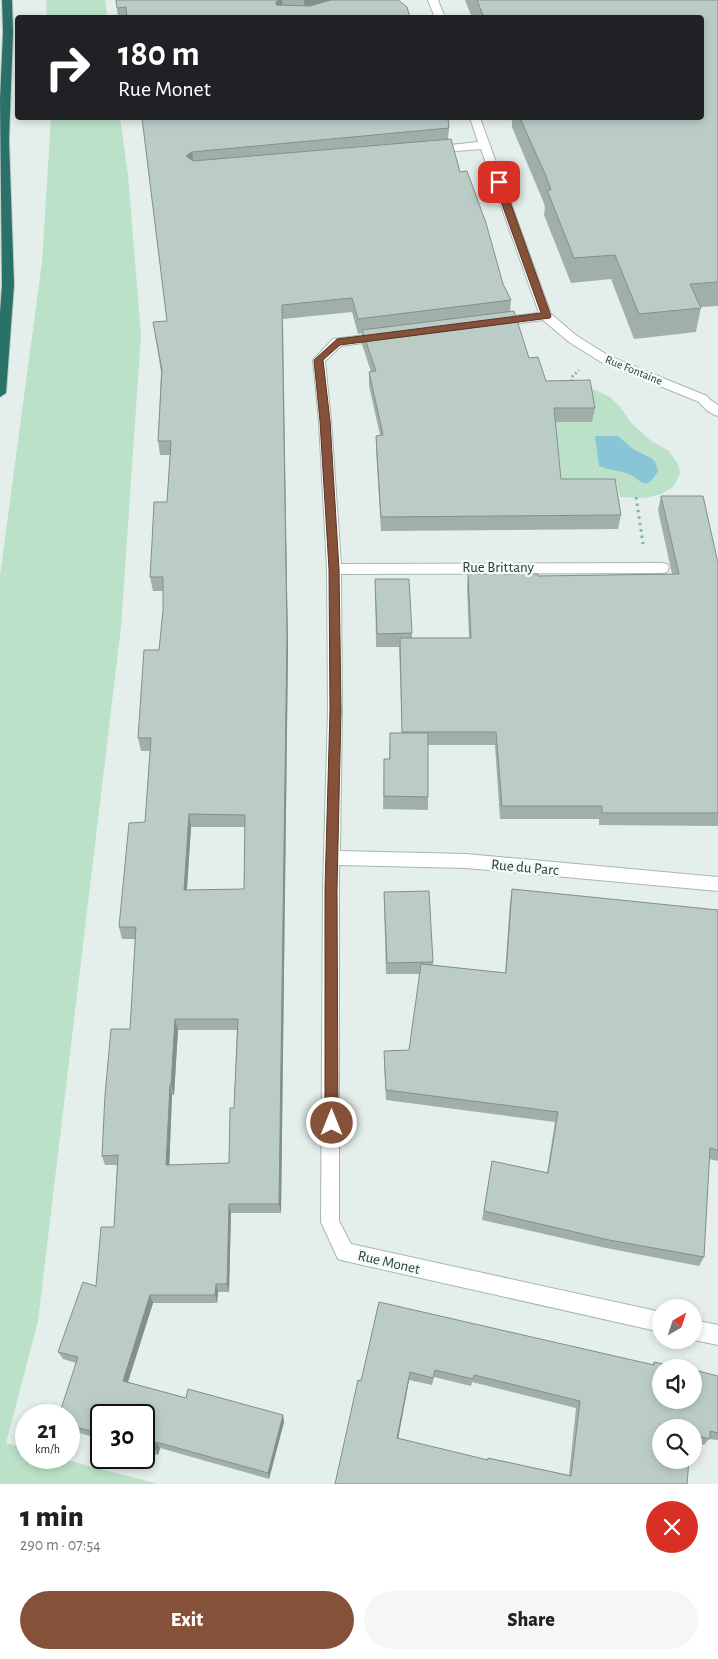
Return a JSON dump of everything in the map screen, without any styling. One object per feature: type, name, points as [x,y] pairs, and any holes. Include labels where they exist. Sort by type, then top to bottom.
[{"type":"highway","points":[[0,393],[8,285],[5,142],[7,0]]},
{"type":"highway","points":[[0,171],[5,142]]},
{"type":"street","points":[[433,0],[439,15]]},
{"type":"street","points":[[476,120],[546,316],[482,324]]},
{"type":"street","points":[[418,151],[486,145]]},
{"type":"street","name":"Rue Fontaine","points":[[546,316],[573,339],[605,359],[703,399],[718,412]]},
{"type":"street","name":"Rue Monet","points":[[398,334],[337,342],[319,360],[325,421],[334,569],[335,711],[332,858],[330,1222],[345,1252],[652,1320]]},
{"type":"street","name":"Rue Brittany","points":[[334,569],[662,568]]},
{"type":"street","name":"Rue du Parc","points":[[332,858],[466,861],[718,884]]},
{"type":"street","points":[[702,1332],[718,1335]]},
{"type":"path","points":[[578,385],[572,382],[571,378],[579,371]]},
{"type":"path","points":[[636,497],[646,567]]},
{"type":"green space","points":[[46,0],[105,0],[107,15],[47,15]]},
{"type":"green space","points":[[51,120],[120,120],[128,175],[141,335],[121,627],[38,1321],[6,1443],[15,1446],[15,1469],[80,1469],[80,1464],[90,1466],[90,1469],[101,1469],[158,1484],[0,1484],[0,576],[42,262]]},
{"type":"green space","points":[[587,386],[610,397],[632,424],[650,440],[669,451],[678,464],[680,473],[674,486],[661,494],[645,498],[620,497],[617,483],[562,482],[556,431],[546,395]]},
{"type":"water","points":[[595,436],[618,436],[633,449],[651,458],[655,462],[658,471],[649,482],[642,483],[631,475],[599,466]]},
{"type":"building","points":[[116,0],[280,0],[276,2],[276,5],[310,6],[331,0],[398,0],[407,7],[409,15],[127,15],[126,7],[117,8]]},
{"type":"building","points":[[477,0],[718,0],[718,282],[690,284],[701,308],[639,314],[615,255],[574,258],[547,190],[551,190],[546,176],[521,120],[704,120],[704,15],[483,15]]},
{"type":"building","points":[[142,120],[448,120],[449,128],[192,152],[186,156],[193,161],[451,139],[460,172],[467,171],[486,223],[503,284],[511,300],[358,319],[352,298],[282,305],[287,635],[279,1204],[229,1204],[227,1284],[216,1284],[215,1295],[150,1295],[123,1381],[186,1398],[188,1389],[283,1415],[268,1473],[156,1442],[155,1449],[155,1404],[90,1404],[90,1431],[80,1428],[80,1404],[63,1404],[78,1357],[58,1352],[83,1282],[96,1286],[101,1227],[114,1227],[118,1155],[102,1156],[105,1095],[111,1029],[130,1029],[136,927],[119,927],[129,823],[145,822],[151,738],[138,738],[144,650],[159,650],[163,611],[163,577],[150,577],[154,502],[167,502],[171,441],[158,441],[162,370],[153,322],[167,321]],"holes":[[[189,814],[245,815],[244,889],[184,890]],[[175,1019],[238,1019],[234,1108],[230,1108],[229,1163],[166,1165]]]},
{"type":"building","points":[[514,311],[529,358],[538,357],[546,381],[590,380],[595,408],[554,408],[561,479],[615,479],[621,515],[381,517],[376,436],[383,435],[369,372],[376,371],[362,330]]},
{"type":"building","points":[[661,496],[703,496],[718,563],[718,813],[602,813],[602,806],[502,806],[496,732],[402,732],[400,638],[471,638],[468,574],[538,574],[538,576],[679,574]]},
{"type":"building","points":[[375,579],[409,579],[412,633],[377,634]]},
{"type":"building","points":[[390,733],[428,733],[428,797],[384,796],[384,759],[390,759]]},
{"type":"building","points":[[512,889],[718,910],[718,1150],[710,1148],[704,1257],[609,1240],[484,1211],[492,1161],[548,1173],[558,1112],[386,1090],[384,1051],[409,1050],[421,964],[506,973]]},
{"type":"building","points":[[429,891],[433,962],[387,963],[384,892]]},
{"type":"building","points":[[379,1302],[652,1365],[652,1409],[702,1409],[702,1372],[718,1376],[718,1433],[710,1431],[710,1439],[702,1437],[702,1419],[652,1419],[652,1469],[688,1469],[687,1484],[335,1484],[358,1380],[361,1381]],"holes":[[[435,1370],[473,1379],[474,1375],[580,1401],[571,1476],[488,1458],[488,1460],[397,1438],[410,1372],[433,1378]]]},
{"type":"route","points":[[332,1123],[331,889],[335,711],[334,569],[325,421],[319,360],[337,342],[546,316],[499,182]]}]
